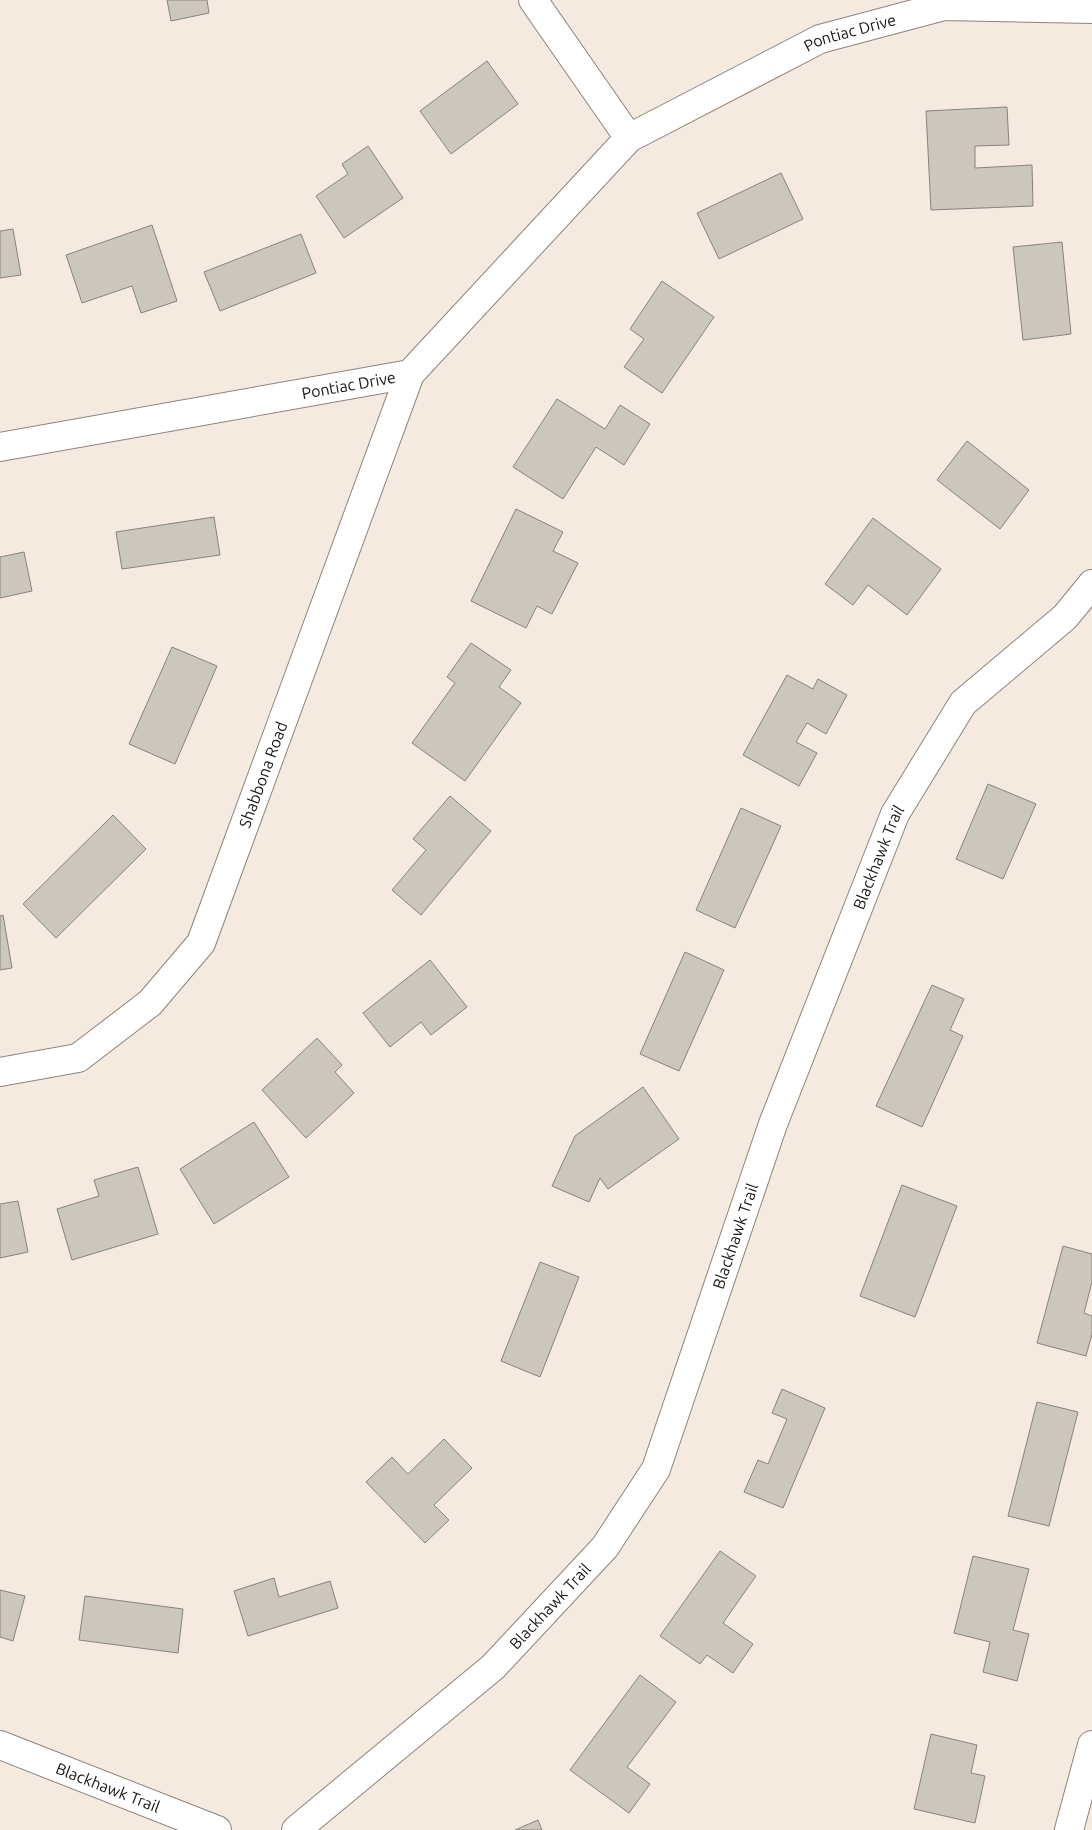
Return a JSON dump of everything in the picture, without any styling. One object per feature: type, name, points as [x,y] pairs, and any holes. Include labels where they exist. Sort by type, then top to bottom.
[{"type":"street","points":[[533,0],[628,138]]},
{"type":"street","name":"Pontiac Drive","points":[[0,447],[410,374],[628,138],[820,39],[944,6],[1092,9]]},
{"type":"street","name":"Shabbona Road","points":[[0,1072],[78,1058],[150,1003],[202,943],[410,374]]},
{"type":"street","name":"Blackhawk Trail","points":[[296,1830],[493,1667],[605,1547],[656,1469],[773,1124],[895,814],[963,703],[1065,617],[1092,584]]},
{"type":"street","name":"Blackhawk Trail","points":[[0,1745],[217,1830]]},
{"type":"street","points":[[1069,1830],[1092,1745]]},
{"type":"building","points":[[167,0],[207,0],[209,13],[171,21]]},
{"type":"building","points":[[487,61],[518,104],[451,154],[420,111]]},
{"type":"building","points":[[1007,107],[1009,145],[975,146],[975,168],[1032,165],[1033,206],[931,210],[926,111]]},
{"type":"building","points":[[368,146],[403,198],[344,238],[316,196],[348,174],[342,164]]},
{"type":"building","points":[[781,173],[803,219],[719,259],[697,213]]},
{"type":"building","points":[[152,225],[177,301],[141,313],[132,286],[82,303],[66,255]]},
{"type":"building","points":[[13,229],[21,275],[0,278],[0,231]]},
{"type":"building","points":[[301,234],[316,273],[220,311],[204,272]]},
{"type":"building","points":[[1062,242],[1071,334],[1023,340],[1013,247]]},
{"type":"building","points":[[662,281],[714,317],[662,393],[624,367],[644,339],[630,329]]},
{"type":"building","points":[[557,399],[605,429],[620,405],[650,424],[624,465],[596,447],[563,499],[513,467]]},
{"type":"building","points":[[967,441],[1029,490],[1000,529],[937,480]]},
{"type":"building","points":[[516,509],[563,532],[553,551],[578,563],[552,614],[537,606],[526,628],[471,601]]},
{"type":"building","points":[[214,517],[220,555],[122,569],[116,532]]},
{"type":"building","points":[[873,518],[941,569],[907,615],[868,585],[853,605],[825,584]]},
{"type":"building","points":[[24,552],[32,591],[0,598],[0,557]]},
{"type":"building","points":[[471,643],[511,670],[499,687],[521,703],[465,781],[412,743],[455,683],[447,677]]},
{"type":"building","points":[[172,647],[217,666],[175,764],[129,744]]},
{"type":"building","points":[[787,675],[813,689],[818,679],[847,695],[826,734],[807,723],[796,742],[817,753],[799,786],[743,755]]},
{"type":"building","points":[[988,784],[1036,804],[1003,879],[956,859]]},
{"type":"building","points":[[450,796],[491,831],[421,915],[392,890],[426,850],[413,839]]},
{"type":"building","points":[[741,808],[781,826],[735,928],[696,910]]},
{"type":"building","points":[[113,815],[146,849],[56,938],[23,904]]},
{"type":"building","points":[[3,915],[12,968],[0,970],[0,916]]},
{"type":"building","points":[[685,952],[724,970],[679,1071],[640,1054]]},
{"type":"building","points":[[430,960],[467,1007],[431,1035],[421,1022],[390,1047],[363,1013]]},
{"type":"building","points":[[932,985],[964,999],[950,1030],[963,1036],[922,1127],[876,1106]]},
{"type":"building","points":[[317,1038],[342,1065],[335,1072],[354,1093],[306,1138],[262,1090]]},
{"type":"building","points":[[643,1087],[679,1139],[608,1189],[600,1178],[589,1202],[552,1186],[575,1136]]},
{"type":"building","points":[[254,1122],[289,1177],[214,1224],[180,1169]]},
{"type":"building","points":[[138,1167],[158,1234],[72,1260],[57,1209],[99,1196],[94,1180]]},
{"type":"building","points":[[902,1185],[957,1206],[915,1317],[860,1296]]},
{"type":"building","points":[[18,1201],[28,1252],[0,1258],[0,1204]]},
{"type":"building","points":[[1063,1246],[1092,1254],[1092,1282],[1084,1313],[1092,1316],[1092,1334],[1086,1356],[1037,1343]]},
{"type":"building","points":[[540,1262],[579,1277],[540,1377],[501,1361]]},
{"type":"building","points":[[782,1389],[825,1408],[783,1508],[744,1492],[758,1460],[768,1464],[787,1419],[772,1413]]},
{"type":"building","points":[[1037,1402],[1078,1412],[1049,1526],[1008,1516]]},
{"type":"building","points":[[444,1439],[472,1468],[434,1505],[449,1520],[425,1543],[366,1482],[392,1457],[408,1474]]},
{"type":"building","points":[[720,1551],[756,1576],[723,1623],[753,1644],[733,1673],[707,1655],[700,1664],[660,1636]]},
{"type":"building","points":[[973,1556],[1029,1569],[1013,1630],[1029,1634],[1017,1681],[983,1672],[990,1642],[954,1633]]},
{"type":"building","points":[[274,1578],[279,1597],[330,1581],[338,1608],[248,1636],[234,1591]]},
{"type":"building","points":[[0,1590],[25,1596],[13,1641],[0,1637]]},
{"type":"building","points":[[85,1596],[183,1609],[178,1653],[79,1640]]},
{"type":"building","points":[[640,1675],[676,1702],[627,1767],[650,1784],[629,1813],[570,1770]]},
{"type":"building","points":[[931,1734],[977,1745],[971,1773],[985,1776],[975,1823],[914,1809]]},
{"type":"building","points":[[538,1820],[542,1830],[515,1830]]}]
